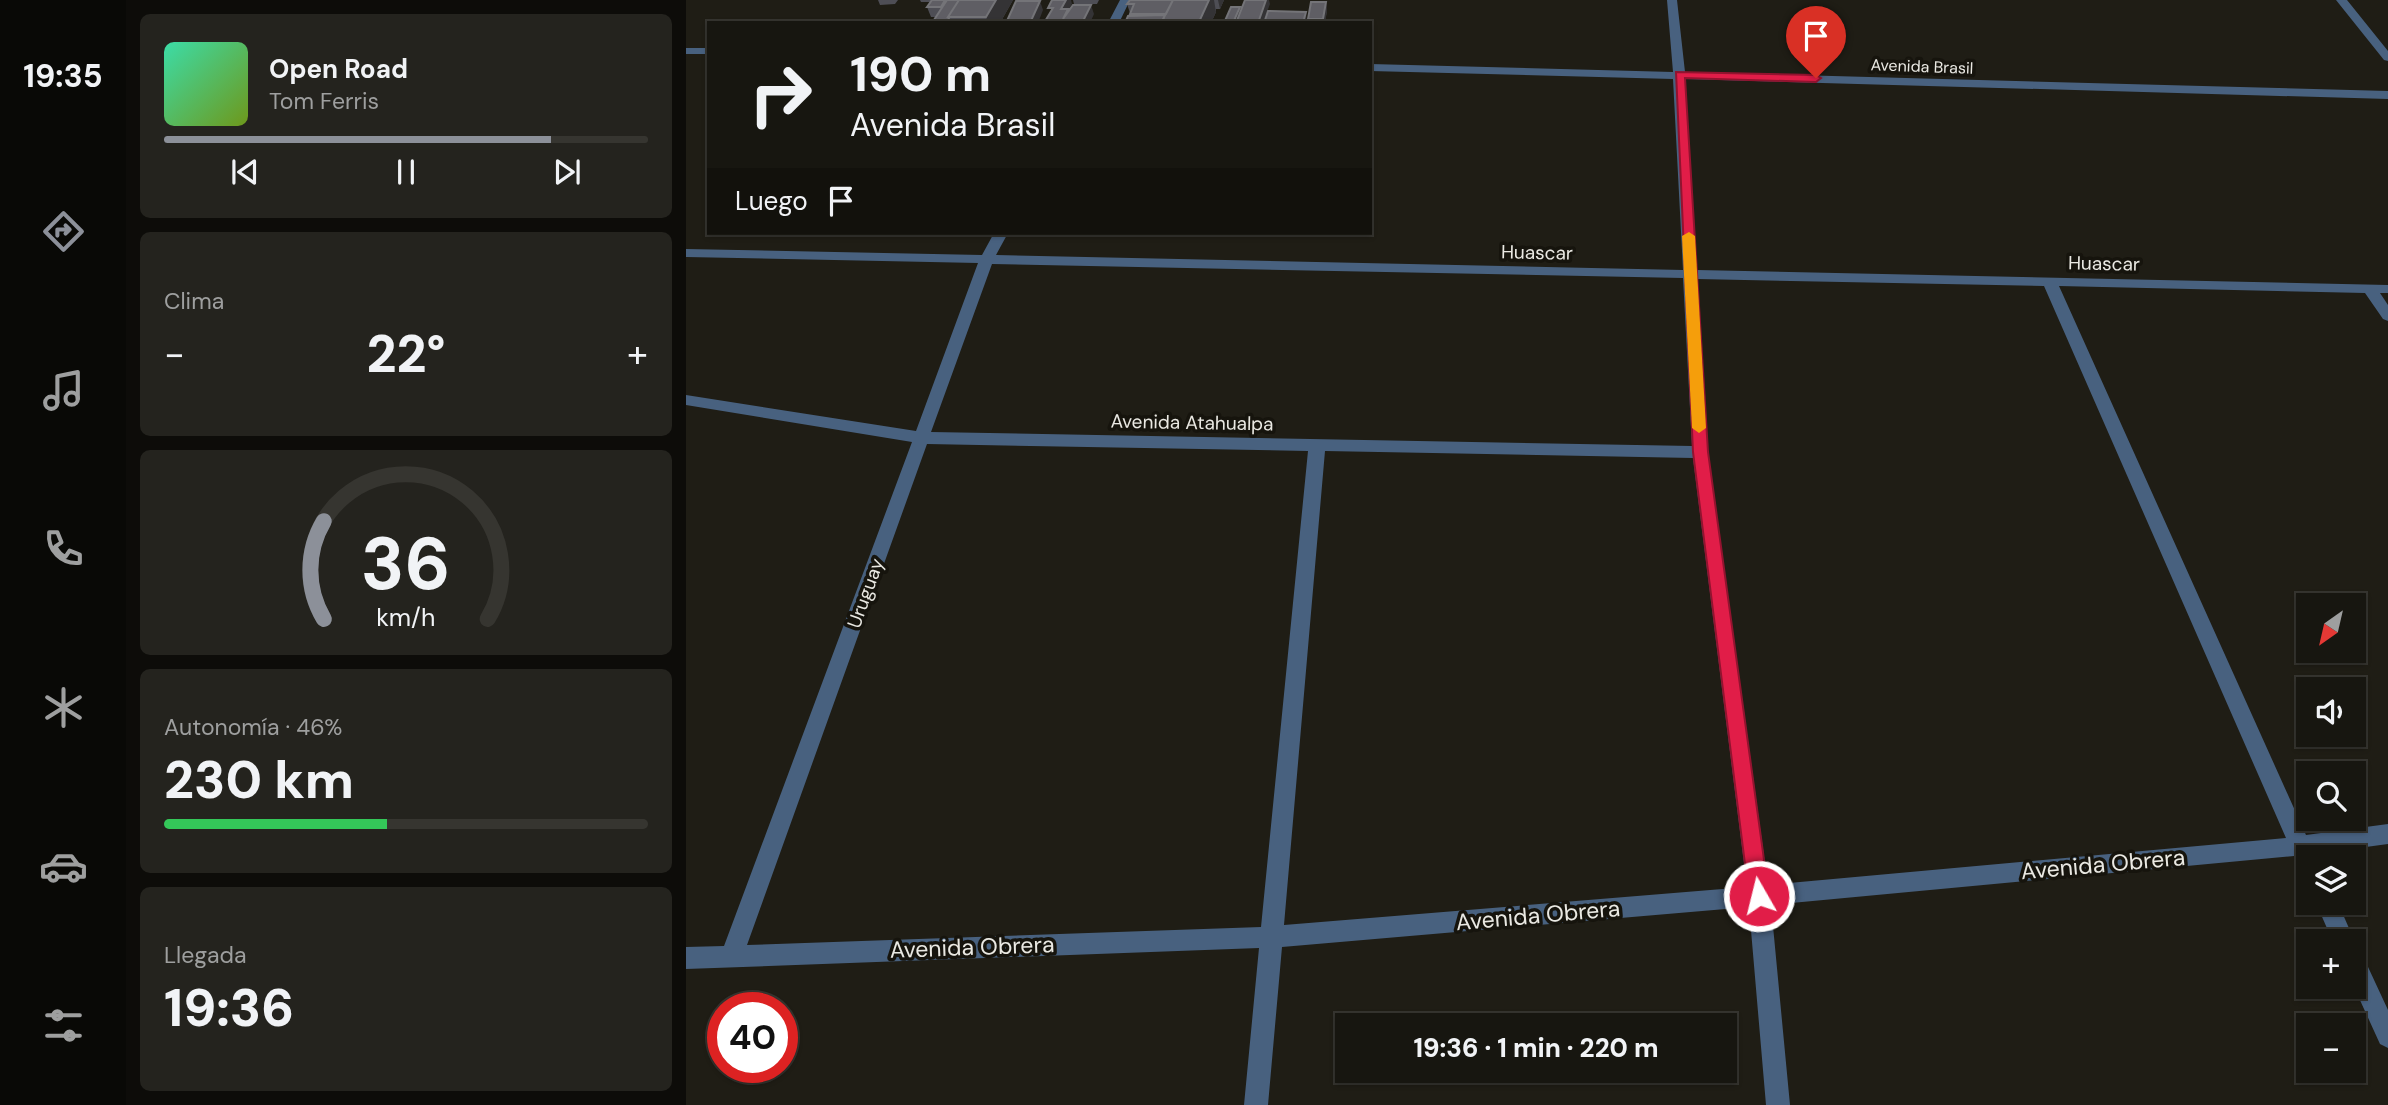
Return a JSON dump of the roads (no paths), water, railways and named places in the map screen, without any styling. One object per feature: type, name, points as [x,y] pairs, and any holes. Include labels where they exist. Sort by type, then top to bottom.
[{"type":"street","points":[[1114,21],[1125,0]]},
{"type":"street","points":[[1672,0],[1679,75],[1700,452],[1759,896],[1778,1105]]},
{"type":"street","points":[[2341,0],[2388,58]]},
{"type":"street","points":[[686,51],[707,51]]},
{"type":"street","name":"Avenida Brasil","points":[[1372,67],[2388,94]]},
{"type":"street","name":"Uruguay","points":[[732,955],[986,261],[1000,235]]},
{"type":"street","name":"Huascar","points":[[686,253],[2388,289]]},
{"type":"street","points":[[2049,281],[2300,845]]},
{"type":"street","points":[[2370,289],[2388,316]]},
{"type":"street","name":"Avenida Atahualpa","points":[[686,400],[922,438],[1700,452]]},
{"type":"street","points":[[1256,1105],[1317,445]]},
{"type":"street","name":"Avenida Obrera","points":[[2342,845],[2388,834]]},
{"type":"street","name":"Avenida Obrera","points":[[686,958],[1272,937],[2296,855]]},
{"type":"street","points":[[2366,988],[2388,1037]]}]
